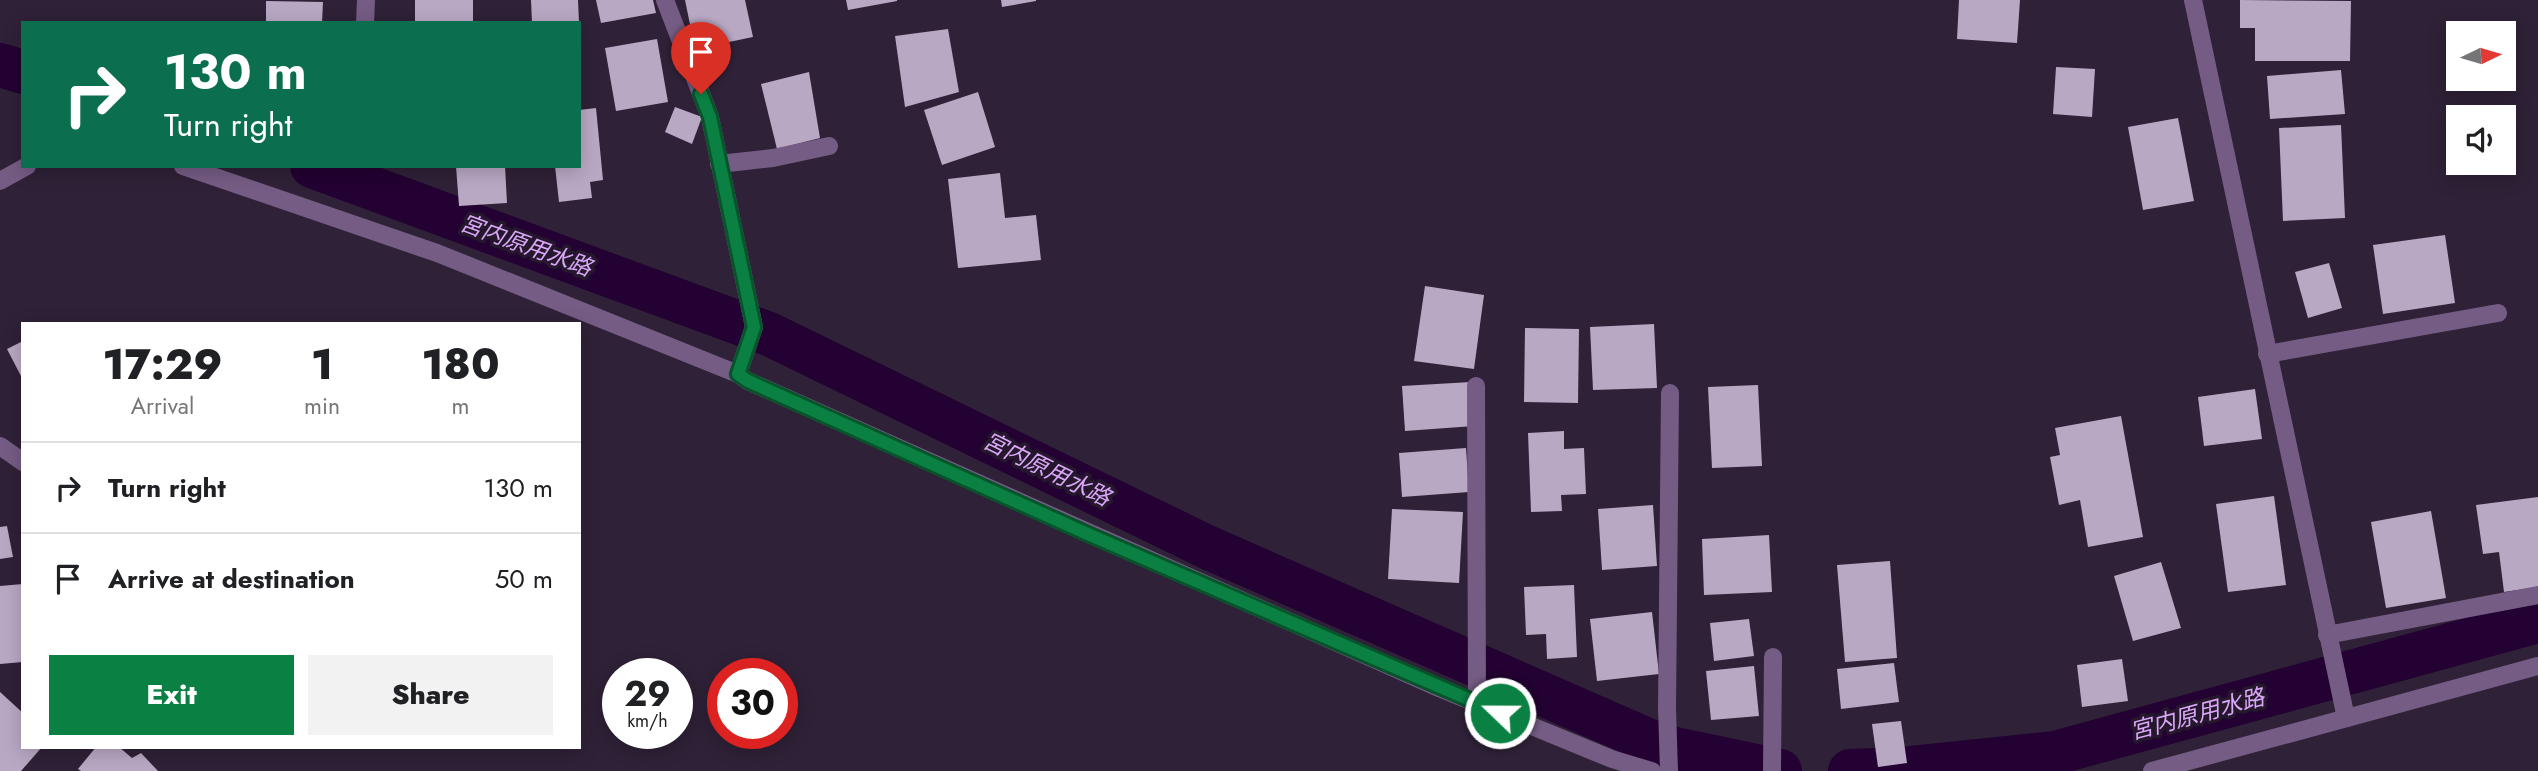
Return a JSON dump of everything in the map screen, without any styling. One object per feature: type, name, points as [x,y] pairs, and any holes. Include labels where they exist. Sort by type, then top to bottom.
[{"type":"street","points":[[365,21],[366,0]]},
{"type":"street","points":[[665,0],[710,117],[754,327],[740,367]]},
{"type":"street","points":[[2193,0],[2345,709]]},
{"type":"street","points":[[719,164],[773,158],[829,146]]},
{"type":"street","points":[[0,181],[23,168]]},
{"type":"street","points":[[189,168],[437,253],[740,367],[748,381],[1090,535],[1612,759],[1652,771]]},
{"type":"street","points":[[2267,354],[2498,313]]},
{"type":"street","points":[[1476,386],[1477,702]]},
{"type":"street","points":[[1670,393],[1667,708],[1670,771]]},
{"type":"street","points":[[0,446],[21,462]]},
{"type":"street","points":[[2329,643],[2538,595]]},
{"type":"street","points":[[1772,771],[1773,657]]},
{"type":"street","points":[[2152,771],[2345,709],[2538,666]]},
{"type":"building","points":[[415,0],[473,0],[473,21],[415,21]]},
{"type":"building","points":[[531,0],[578,0],[579,21],[532,21]]},
{"type":"building","points":[[596,0],[653,0],[656,13],[601,23]]},
{"type":"building","points":[[685,0],[745,0],[753,37],[695,49]]},
{"type":"building","points":[[846,0],[897,0],[897,1],[848,10]]},
{"type":"building","points":[[1001,0],[1036,0],[1036,1],[1002,7]]},
{"type":"building","points":[[1959,0],[2020,0],[2017,43],[1957,39]]},
{"type":"building","points":[[2240,0],[2351,1],[2350,61],[2255,61],[2255,28],[2240,28]]},
{"type":"building","points":[[266,1],[323,2],[322,21],[266,21]]},
{"type":"building","points":[[948,29],[959,92],[905,107],[895,36]]},
{"type":"building","points":[[657,39],[668,102],[616,111],[605,48]]},
{"type":"building","points":[[2056,67],[2095,69],[2092,117],[2053,114]]},
{"type":"building","points":[[2341,70],[2345,114],[2270,119],[2267,76]]},
{"type":"building","points":[[809,72],[820,138],[777,149],[761,84]]},
{"type":"building","points":[[978,92],[995,147],[942,165],[924,110]]},
{"type":"building","points":[[675,107],[702,117],[692,144],[665,132]]},
{"type":"building","points":[[596,108],[603,180],[590,182],[592,198],[559,202],[555,168],[581,168],[581,110]]},
{"type":"building","points":[[2178,118],[2194,201],[2143,210],[2128,127]]},
{"type":"building","points":[[2341,125],[2345,218],[2283,221],[2279,128]]},
{"type":"building","points":[[456,168],[505,168],[507,203],[459,206]]},
{"type":"building","points":[[1000,173],[1005,218],[1036,215],[1041,260],[958,268],[948,179]]},
{"type":"building","points":[[2445,235],[2455,303],[2383,314],[2373,245]]},
{"type":"building","points":[[2329,263],[2342,308],[2308,318],[2295,272]]},
{"type":"building","points":[[1425,286],[1484,295],[1474,369],[1414,361]]},
{"type":"building","points":[[1654,324],[1657,388],[1593,390],[1590,327]]},
{"type":"building","points":[[1525,328],[1579,329],[1578,403],[1524,402]]},
{"type":"building","points":[[21,342],[21,376],[7,349]]},
{"type":"building","points":[[1471,382],[1474,426],[1405,431],[1402,386]]},
{"type":"building","points":[[1758,385],[1762,466],[1712,468],[1708,387]]},
{"type":"building","points":[[2255,389],[2262,439],[2204,446],[2198,397]]},
{"type":"building","points":[[2121,416],[2143,537],[2088,547],[2080,500],[2059,505],[2050,457],[2060,455],[2055,428]]},
{"type":"building","points":[[1564,431],[1564,449],[1584,448],[1586,494],[1561,495],[1562,511],[1531,512],[1528,433]]},
{"type":"building","points":[[1466,448],[1469,492],[1402,497],[1399,453]]},
{"type":"building","points":[[2274,496],[2286,585],[2228,592],[2216,504]]},
{"type":"building","points":[[2538,497],[2538,587],[2504,592],[2499,552],[2483,554],[2476,505]]},
{"type":"building","points":[[1653,505],[1657,566],[1602,570],[1598,509]]},
{"type":"building","points":[[1392,509],[1463,512],[1459,583],[1388,579]]},
{"type":"building","points":[[2431,511],[2446,598],[2386,608],[2371,522]]},
{"type":"building","points":[[7,526],[13,557],[0,559],[0,527]]},
{"type":"building","points":[[1769,535],[1772,592],[1704,595],[1702,539]]},
{"type":"building","points":[[1890,561],[1897,658],[1845,662],[1837,565]]},
{"type":"building","points":[[2161,562],[2181,628],[2133,641],[2114,576]]},
{"type":"building","points":[[21,584],[21,662],[0,664],[0,586]]},
{"type":"building","points":[[1574,585],[1577,657],[1547,659],[1546,634],[1526,635],[1524,587]]},
{"type":"building","points":[[1652,612],[1659,674],[1597,681],[1590,619]]},
{"type":"building","points":[[1749,619],[1754,656],[1714,661],[1710,623]]},
{"type":"building","points":[[2122,659],[2128,701],[2082,707],[2077,665]]},
{"type":"building","points":[[1894,663],[1899,702],[1841,709],[1837,669]]},
{"type":"building","points":[[1754,666],[1759,716],[1711,720],[1706,671]]},
{"type":"building","points":[[0,692],[21,711],[21,749],[40,749],[21,771],[0,771]]},
{"type":"building","points":[[1901,721],[1907,763],[1878,767],[1872,724]]},
{"type":"building","points":[[94,749],[121,749],[132,758],[141,753],[158,771],[81,771],[78,769]]},
{"type":"waterway","name":"宮内原用水路","points":[[0,65],[21,71]]},
{"type":"waterway","name":"宮内原用水路","points":[[317,168],[769,334],[1209,548],[1661,746],[1780,771]]},
{"type":"waterway","name":"宮内原用水路","points":[[1850,771],[1902,769],[2055,753],[2538,621]]},
{"type":"route","points":[[701,94],[710,117],[754,327],[738,374],[748,381],[1090,535],[1500,713]]}]
